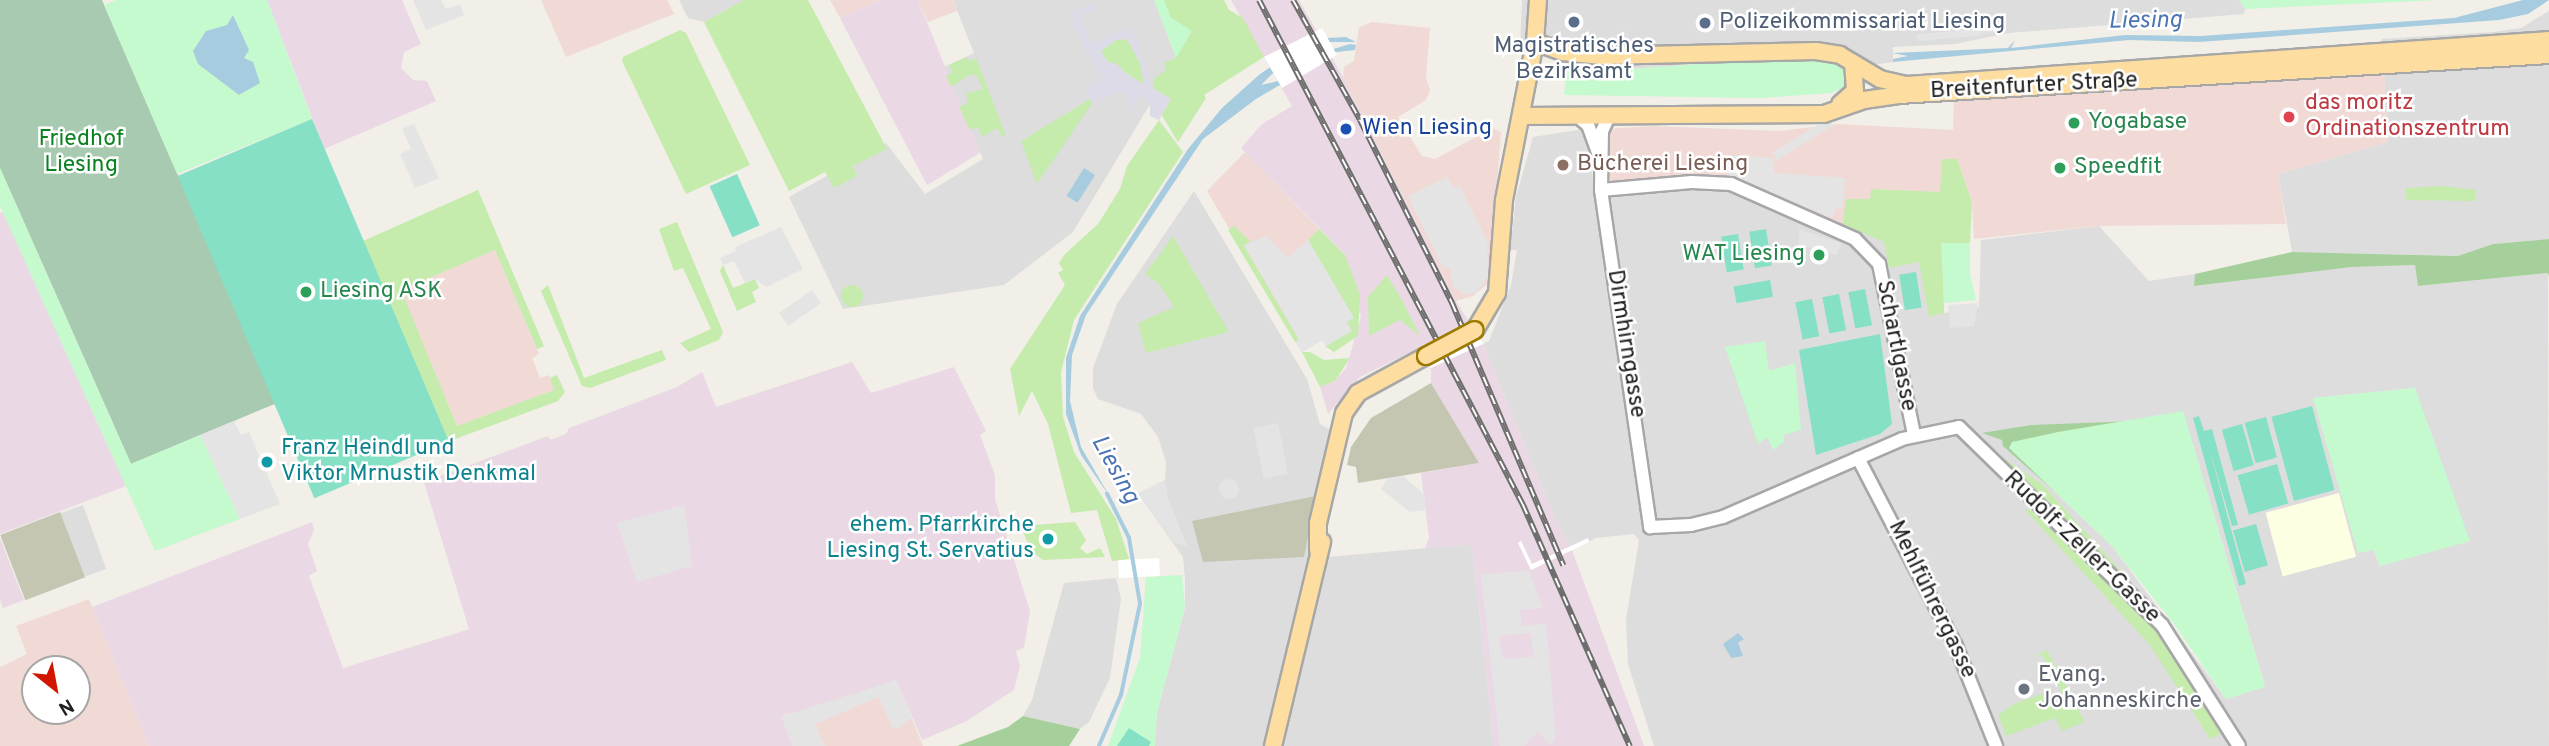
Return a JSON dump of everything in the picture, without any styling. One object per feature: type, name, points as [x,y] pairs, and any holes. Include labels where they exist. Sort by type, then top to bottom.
[{"type":"main road","points":[[1273,746],[1318,550],[1318,523],[1324,513],[1338,434],[1376,382],[1475,330],[1497,293],[1504,200],[1535,42],[1538,0]]},
{"type":"main road","name":"Breitenfurter Straße","points":[[1522,116],[1833,113],[1864,100],[1899,95],[2486,52],[2549,40]]},
{"type":"main road","name":"Breitenfurter Straße","points":[[1535,42],[1563,52],[1601,56],[1771,50],[1833,53],[1880,79],[1907,85],[2486,52],[2549,54]]},
{"type":"main road","points":[[1804,115],[1848,99],[1857,84],[1853,64]]},
{"type":"street","points":[[1600,161],[1603,125],[1610,114]]},
{"type":"street","points":[[1576,116],[1588,125],[1600,161]]},
{"type":"street","name":"Dirmhirngasse","points":[[1600,161],[1601,190],[1650,527],[1691,525],[1723,517],[1858,458]]},
{"type":"street","name":"Schartlgasse","points":[[1601,190],[1692,181],[1731,184],[1855,239],[1870,251],[1882,274],[1914,435]]},
{"type":"street","name":"Rudolf-Zeller-Gasse","points":[[1914,435],[1959,427],[2162,625],[2239,746]]},
{"type":"street","points":[[1858,458],[1914,435]]},
{"type":"street","name":"Mehlführergasse","points":[[1858,458],[1955,646],[1996,746]]},
{"type":"shaded area","points":[[267,0],[402,0],[421,44],[404,52],[401,68],[413,80],[427,81],[436,101],[324,149]]},
{"type":"shaded area","points":[[413,0],[441,0],[446,9],[460,4],[464,15],[426,30]]},
{"type":"shaded area","points":[[541,0],[667,0],[674,14],[566,57]]},
{"type":"shaded area","points":[[679,0],[744,0],[704,22],[688,18]]},
{"type":"shaded area","points":[[830,0],[880,0],[840,18]]},
{"type":"shaded area","points":[[880,0],[918,0],[980,153],[927,185],[840,18]]},
{"type":"shaded area","points":[[918,0],[953,0],[957,11],[928,22]]},
{"type":"shaded area","points":[[953,0],[1201,0],[1195,30],[1073,232],[1004,285],[843,309],[789,197],[886,143],[925,194],[983,159],[942,68],[974,53]]},
{"type":"shaded area","points":[[1231,0],[1299,0],[1343,77],[1456,301],[1483,344],[1554,516],[1572,550],[1644,746],[1494,746],[1472,545],[1425,548],[1429,538],[1421,473],[1479,463],[1431,383],[1431,368],[1421,347],[1360,377],[1328,414],[1320,387],[1335,381],[1346,368],[1361,317],[1345,255],[1241,148],[1262,124],[1292,106]]},
{"type":"shaded area","points":[[1522,0],[2239,0],[2245,9],[2244,14],[2009,33],[1955,44],[1893,47],[1893,62],[1846,69],[1841,64],[1809,56],[1631,69],[1562,63],[1520,47]]},
{"type":"shaded area","points":[[1093,4],[1095,9],[1080,17],[1091,43],[1132,27],[1153,88],[1171,99],[1159,120],[1150,116],[1150,102],[1139,95],[1133,115],[1124,91],[1092,103],[1087,89],[1103,76],[1086,53],[1069,13]],"holes":[[[1127,39],[1140,63],[1144,83],[1131,80],[1117,64],[1107,61],[1101,51],[1116,40]]]},
{"type":"shaded area","points":[[2549,11],[2549,239],[2493,244],[2459,256],[2292,252],[2278,174],[2388,142],[2382,39],[2521,28]]},
{"type":"shaded area","points":[[1372,22],[1430,28],[1426,78],[1430,90],[1426,100],[1398,117],[1422,156],[1435,159],[1493,128],[1501,132],[1490,282],[1473,296],[1456,301],[1343,77],[1344,67],[1354,61],[1359,27]]},
{"type":"shaded area","points":[[2005,27],[1977,36],[1918,41],[1917,34]]},
{"type":"shaded area","points":[[2384,74],[2388,142],[2278,174],[2286,224],[2099,226],[1974,239],[1972,202],[1957,159],[1943,175],[1940,192],[1871,189],[1870,199],[1846,199],[1843,223],[1731,184],[1610,187],[1607,129],[1654,126],[1779,131],[1838,124],[1953,130],[1954,97]]},
{"type":"shaded area","points":[[1828,118],[1833,126],[1777,161],[1772,153]]},
{"type":"shaded area","points":[[414,124],[439,178],[415,188],[400,154],[411,149],[402,129]]},
{"type":"shaded area","points":[[1584,129],[1595,190],[1674,183],[1940,192],[1944,313],[1979,307],[1981,240],[2099,226],[2149,281],[2195,274],[2195,286],[2352,267],[2415,265],[2419,286],[2548,273],[2549,746],[1654,746],[1628,664],[1626,620],[1639,540],[1634,534],[1596,538],[1572,550],[1554,516],[1483,344],[1489,341],[1511,285],[1517,250],[1510,250],[1516,197],[1533,137]],"holes":[[[2414,388],[2469,541],[2380,566],[2314,398]],[[2183,412],[2265,686],[2226,699],[2112,546],[2009,449]]]},
{"type":"shaded area","points":[[1245,152],[1319,229],[1308,240],[1322,340],[1302,352],[1207,191]]},
{"type":"shaded area","points":[[1728,155],[1774,158],[1774,173],[1845,178],[1842,208],[1837,207],[1832,218],[1727,175]]},
{"type":"shaded area","points":[[1447,177],[1454,188],[1459,185],[1487,241],[1488,276],[1476,293],[1465,294],[1453,287],[1450,267],[1443,268],[1408,196]]},
{"type":"shaded area","points":[[1194,191],[1307,379],[1320,424],[1338,434],[1316,558],[1472,544],[1494,746],[1114,746],[1155,741],[1157,712],[1185,608],[1185,579],[1183,557],[1138,494],[1165,480],[1166,462],[1158,437],[1141,414],[1098,399],[1093,388],[1093,368],[1117,304]]},
{"type":"shaded area","points":[[3,212],[126,486],[0,534],[0,213]]},
{"type":"shaded area","points":[[781,227],[803,269],[767,287],[755,279],[745,283],[734,261],[723,265],[720,258],[736,251],[735,247]]},
{"type":"shaded area","points":[[1799,229],[1841,243],[1837,255],[1799,245]]},
{"type":"shaded area","points":[[1267,236],[1288,258],[1308,240],[1354,318],[1347,322],[1352,331],[1326,346],[1322,340],[1302,352],[1295,342],[1299,339],[1244,245]]},
{"type":"shaded area","points":[[495,250],[539,354],[532,358],[540,378],[549,375],[555,390],[457,426],[400,290]]},
{"type":"shaded area","points":[[812,290],[821,303],[788,326],[779,313]]},
{"type":"shaded area","points":[[1978,303],[1974,326],[1950,328],[1948,305]]},
{"type":"shaded area","points":[[852,362],[871,393],[954,367],[986,431],[980,435],[995,475],[995,499],[1030,611],[1024,648],[1016,651],[1020,666],[1014,690],[967,721],[922,740],[896,680],[782,716],[793,746],[149,746],[92,607],[312,522],[314,530],[308,544],[317,571],[309,576],[343,668],[457,633],[469,629],[424,482],[548,436],[550,440],[566,434],[569,428],[677,387],[702,372],[716,407]]},
{"type":"shaded area","points":[[1431,383],[1479,463],[1358,483],[1356,467],[1347,465],[1351,447],[1371,418]]},
{"type":"shaded area","points":[[234,421],[241,435],[249,432],[280,504],[240,519],[200,435]]},
{"type":"shaded area","points":[[1278,423],[1288,474],[1263,479],[1253,428]]},
{"type":"shaded area","points":[[1403,476],[1424,494],[1425,510],[1410,512],[1381,489],[1387,479]]},
{"type":"shaded area","points":[[1229,479],[1236,482],[1239,489],[1236,496],[1229,499],[1222,496],[1219,489],[1222,482]]},
{"type":"shaded area","points":[[1165,480],[1168,498],[1187,546],[1174,543],[1138,494]]},
{"type":"shaded area","points":[[2339,493],[2356,557],[2283,576],[2266,513]]},
{"type":"shaded area","points":[[1316,496],[1304,557],[1203,562],[1192,521]]},
{"type":"shaded area","points":[[83,505],[106,569],[84,577],[60,513]]},
{"type":"shaded area","points":[[684,505],[692,566],[637,582],[617,523]]},
{"type":"shaded area","points":[[60,512],[85,577],[25,600],[0,535]]},
{"type":"shaded area","points":[[0,538],[24,600],[3,608],[0,600]]},
{"type":"shaded area","points":[[1529,571],[1543,608],[1520,610],[1522,626],[1546,623],[1556,739],[1551,745],[1537,732],[1524,746],[1500,746],[1481,574]],"holes":[[[1531,633],[1533,657],[1503,659],[1499,636]]]},
{"type":"shaded area","points":[[1116,578],[1121,599],[1110,678],[1089,722],[1080,729],[1023,716],[1032,700],[1064,583]]},
{"type":"shaded area","points":[[89,599],[149,746],[0,746],[0,667],[21,657],[21,725],[91,725],[91,655],[25,655],[27,654],[16,626]]},
{"type":"shaded area","points":[[896,680],[923,746],[793,746],[791,711]]},
{"type":"shaded area","points":[[896,680],[912,718],[898,729],[893,729],[879,697],[815,724],[825,746],[793,746],[781,717]]},
{"type":"green space","name":"Friedhof Liesing","points":[[0,0],[102,0],[277,403],[131,464],[0,168]]},
{"type":"green space","points":[[116,0],[267,0],[312,119],[177,174],[104,5]]},
{"type":"green space","points":[[744,0],[808,0],[887,149],[853,166],[857,176],[834,188],[825,172],[789,191],[704,22]]},
{"type":"green space","points":[[1154,0],[1164,0],[1171,18],[1192,31],[1176,58]]},
{"type":"green space","points":[[1164,0],[1224,0],[1229,10],[1243,18],[1264,57],[1204,95],[1206,98],[1178,142],[1161,114],[1171,99],[1153,88],[1153,80],[1166,70],[1164,63],[1176,58]]},
{"type":"green space","points":[[2239,0],[2439,0],[2245,9]]},
{"type":"green space","points":[[680,30],[686,33],[750,165],[686,194],[622,61],[623,57]]},
{"type":"green space","points":[[1127,39],[1140,63],[1144,84],[1107,61],[1101,51],[1116,40]]},
{"type":"green space","points":[[1809,56],[1841,64],[1846,69],[1847,85],[1832,93],[1762,98],[1564,95],[1567,64],[1631,69]]},
{"type":"green space","points":[[967,57],[969,61],[976,58],[1005,133],[1004,139],[997,128],[982,137],[978,127],[970,130],[959,107],[968,103],[966,93],[983,89],[977,76],[971,74],[951,87],[946,76],[953,72],[949,65]]},
{"type":"green space","points":[[1090,99],[1092,103],[1037,184],[1021,141]]},
{"type":"green space","name":"Liesing ASK","points":[[312,119],[449,441],[314,498],[178,176]]},
{"type":"green space","points":[[1159,120],[1183,152],[1074,320],[1061,372],[1063,417],[1074,452],[1116,519],[1129,559],[1112,561],[1097,510],[1071,513],[1048,424],[1032,391],[1019,416],[1010,369],[1065,285],[1058,273],[1063,270],[1059,263],[1065,254],[1098,224],[1120,189],[1127,166]]},
{"type":"green space","points":[[1942,159],[1957,159],[1972,202],[1970,243],[1942,243],[1944,313],[1929,317],[1919,262],[1889,268],[1884,242],[1843,224],[1846,199],[1870,199],[1871,189],[1940,192]]},
{"type":"green space","points":[[0,168],[131,464],[200,435],[240,519],[155,551],[0,206]]},
{"type":"green space","points":[[737,174],[760,225],[732,237],[710,186]]},
{"type":"green space","points":[[2442,186],[2475,190],[2475,201],[2406,200],[2406,188]]},
{"type":"green space","points":[[478,190],[544,346],[537,349],[495,250],[401,290],[457,426],[554,390],[550,378],[557,375],[565,392],[558,401],[447,442],[363,241]]},
{"type":"green space","points":[[677,222],[723,332],[719,340],[689,352],[680,343],[711,329],[683,268],[674,271],[659,229]]},
{"type":"green space","points":[[1234,226],[1250,241],[1244,246],[1299,340],[1295,342],[1228,230]]},
{"type":"green space","points":[[1319,229],[1345,255],[1360,295],[1358,336],[1334,352],[1325,346],[1351,330],[1346,322],[1353,317],[1308,240]]},
{"type":"green space","points":[[1766,229],[1772,266],[1755,268],[1749,232]]},
{"type":"green space","points":[[1738,234],[1744,270],[1727,272],[1721,237]]},
{"type":"green space","points":[[1173,236],[1229,332],[1146,353],[1138,323],[1174,307],[1159,284],[1145,274]]},
{"type":"green space","points":[[2549,239],[2549,277],[2548,273],[2418,286],[2415,265],[2352,267],[2194,286],[2195,274],[2292,252],[2458,256],[2493,244]]},
{"type":"green space","points":[[1941,243],[1970,243],[1970,274],[1976,300],[1944,303]]},
{"type":"green space","points":[[723,265],[733,288],[755,279],[759,288],[752,292],[756,302],[737,311],[720,271]]},
{"type":"green space","points":[[1916,272],[1922,308],[1905,310],[1899,275]]},
{"type":"green space","points":[[1387,275],[1420,336],[1400,320],[1369,336],[1368,297]]},
{"type":"green space","points":[[1770,280],[1773,297],[1737,303],[1734,286]]},
{"type":"green space","points":[[548,285],[584,378],[662,350],[666,360],[590,388],[582,386],[541,291]]},
{"type":"green space","points":[[852,285],[860,288],[863,296],[860,304],[852,307],[844,304],[841,296],[844,288]]},
{"type":"green space","points":[[1865,289],[1872,325],[1855,329],[1848,292]]},
{"type":"green space","points":[[1839,294],[1846,330],[1829,334],[1822,297]]},
{"type":"green space","points":[[1812,299],[1819,336],[1803,340],[1795,302]]},
{"type":"green space","points":[[1880,334],[1892,424],[1880,434],[1816,455],[1799,350]]},
{"type":"green space","points":[[1765,341],[1769,371],[1795,363],[1801,430],[1784,435],[1784,442],[1773,450],[1767,437],[1758,444],[1725,347]]},
{"type":"green space","points":[[1302,352],[1310,352],[1324,360],[1350,358],[1335,381],[1320,387]]},
{"type":"green space","points":[[2415,388],[2470,541],[2380,566],[2374,550],[2358,553],[2313,398]]},
{"type":"green space","points":[[2312,406],[2335,490],[2294,501],[2271,417]]},
{"type":"green space","points":[[2183,411],[2265,687],[2226,699],[2174,624],[2112,546],[2009,448],[2012,442],[2058,432]]},
{"type":"green space","points":[[2199,416],[2204,431],[2212,429],[2238,525],[2232,526],[2208,444],[2246,584],[2239,586],[2193,418]]},
{"type":"green space","points":[[2266,417],[2277,458],[2256,463],[2245,423]]},
{"type":"green space","points":[[2159,420],[2063,499],[2003,446],[2002,440],[1982,433],[2031,425]]},
{"type":"green space","points":[[2242,424],[2254,465],[2234,471],[2222,430]]},
{"type":"green space","points":[[1983,444],[2043,485],[2149,602],[1982,448]]},
{"type":"green space","points":[[2277,464],[2288,503],[2249,515],[2238,475]]},
{"type":"green space","points":[[2032,507],[2148,618],[2221,734],[2210,739],[2150,645],[2025,510]]},
{"type":"green space","points":[[1075,522],[1086,540],[1080,548],[1087,554],[1100,548],[1105,557],[1043,560],[1031,551],[1021,526]]},
{"type":"green space","points":[[2256,524],[2268,565],[2245,572],[2233,531]]},
{"type":"green space","points":[[1182,575],[1185,607],[1157,712],[1155,746],[1108,746],[1140,658],[1146,577]]},
{"type":"green space","points":[[2047,650],[2085,722],[2062,731],[2055,718],[2006,736],[1998,715],[2014,704],[2047,692],[2056,708],[2067,702],[2042,655],[2035,656]]},
{"type":"green space","points":[[1023,716],[1080,729],[1069,746],[957,746],[1008,727]]},
{"type":"green space","points":[[1129,728],[1151,742],[1149,746],[1117,746]]},
{"type":"water","name":"Liesing","points":[[2523,0],[2549,0],[2528,14],[2499,20],[2199,42],[2129,40],[1893,62],[1893,59],[1908,56],[1892,53],[2008,48],[2015,40],[2011,48],[2125,35],[2201,36],[2454,18]]},
{"type":"water","points":[[233,15],[249,50],[244,58],[253,62],[260,83],[239,95],[198,64],[193,51],[206,31],[227,25]]},
{"type":"water","points":[[1346,37],[1356,42],[1326,42],[1280,66],[1261,85],[1278,81],[1330,50],[1350,44],[1356,45],[1355,50],[1336,52],[1256,99],[1203,139],[1086,315],[1072,355],[1070,401],[1081,447],[1110,497],[1081,455],[1066,414],[1066,358],[1080,316],[1188,149],[1222,108],[1260,74],[1296,50],[1328,38]]},
{"type":"water","points":[[1084,168],[1095,175],[1078,203],[1067,196]]},
{"type":"water","points":[[1738,633],[1744,639],[1738,643],[1743,656],[1731,658],[1723,644]]},
{"type":"pier","points":[[1322,28],[1337,55],[1282,88],[1264,57]]},
{"type":"pier","points":[[1470,320],[1483,344],[1431,368],[1421,347]]},
{"type":"pier","points":[[1588,538],[1589,542],[1531,570],[1518,543],[1521,541],[1532,564]]},
{"type":"pier","points":[[1159,558],[1160,576],[1119,578],[1118,560]]},
{"type":"waterway","name":"Liesing","points":[[1099,746],[1121,695],[1140,604],[1129,538],[1107,494]]},
{"type":"railway","points":[[1259,0],[1523,505],[1630,746]]},
{"type":"railway","points":[[1293,0],[1360,120],[1452,303],[1563,565]]},
{"type":"place","name":"Magistratisches Bezirksamt","points":[[1574,22]]},
{"type":"place","name":"Polizeikommissariat Liesing","points":[[1705,23]]},
{"type":"place","name":"das moritz Ordinationszentrum","points":[[2289,117]]},
{"type":"place","name":"Yogabase","points":[[2074,123]]},
{"type":"place","name":"Wien Liesing","points":[[1346,129]]},
{"type":"place","name":"Bücherei Liesing","points":[[1563,165]]},
{"type":"place","name":"Speedfit","points":[[2060,168]]},
{"type":"place","name":"WAT Liesing","points":[[1819,255]]},
{"type":"place","name":"Liesing ASK","points":[[306,292]]},
{"type":"place","name":"Franz Heindl und Viktor Mrnustik Denkmal","points":[[267,462]]},
{"type":"place","name":"ehem. Pfarrkirche Liesing St. Servatius","points":[[1048,539]]},
{"type":"place","name":"Evang. Johanneskirche","points":[[2024,689]]}]
